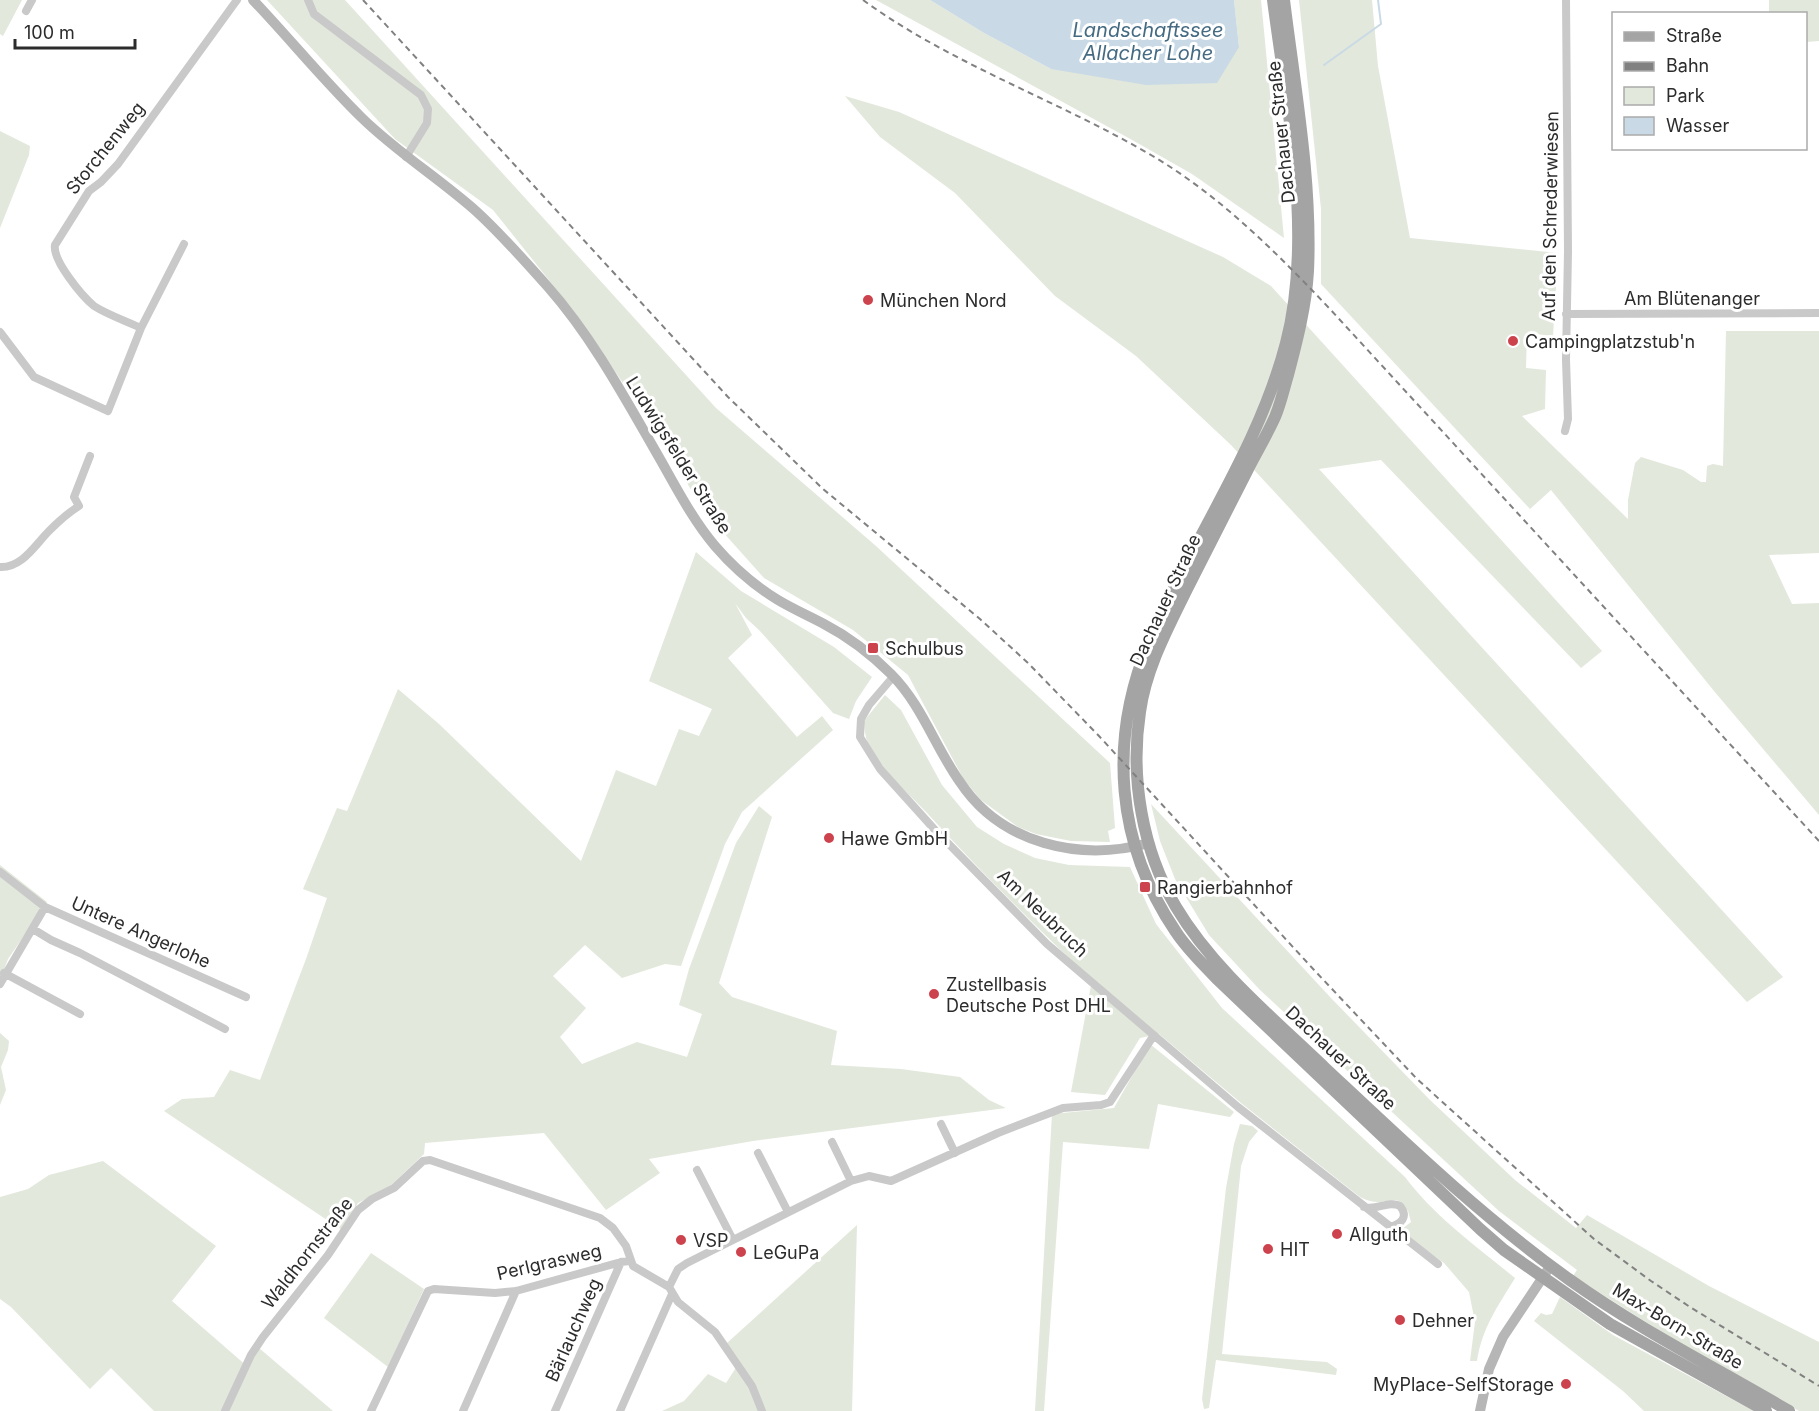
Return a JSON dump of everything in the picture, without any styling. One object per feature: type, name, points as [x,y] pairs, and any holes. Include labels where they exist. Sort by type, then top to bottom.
[{"type":"main road","name":"Dachauer Straße","points":[[1273,0],[1308,209],[1296,346],[1276,413],[1172,620],[1153,664],[1140,711],[1136,755],[1141,812],[1156,867],[1173,903],[1186,923],[1228,974],[1437,1173],[1490,1219],[1551,1266]]},
{"type":"main road","name":"Dachauer Straße","points":[[1284,0],[1293,114]]},
{"type":"main road","name":"Dachauer Straße","points":[[1303,270],[1286,343],[1266,406],[1245,453],[1187,563],[1138,671],[1129,708],[1124,746],[1124,801],[1135,847],[1153,892],[1177,934],[1217,979],[1480,1229],[1543,1277]]},
{"type":"main road","name":"Max-Born-Straße","points":[[1551,1266],[1615,1311],[1665,1342],[1789,1411]]},
{"type":"main road","name":"Max-Born-Straße","points":[[1543,1277],[1610,1324],[1766,1411]]},
{"type":"street","points":[[26,11],[32,0]]},
{"type":"street","name":"Storchenweg","points":[[141,328],[95,306],[81,292],[56,258],[55,245],[88,191],[101,182],[118,164],[237,0]]},
{"type":"street","name":"Ludwigsfelder Straße","points":[[253,0],[363,118],[406,157],[476,211],[519,255],[571,315],[599,356],[682,497],[715,546],[752,582],[778,600],[843,635],[869,654],[894,677],[923,716],[958,780],[987,813],[1000,823],[1035,840],[1056,847],[1088,851],[1135,847],[1149,843]]},
{"type":"street","points":[[308,0],[314,14],[421,95],[428,110],[427,123],[406,157]]},
{"type":"street","name":"Auf den Schrederwiesen","points":[[1565,431],[1568,419],[1566,0]]},
{"type":"street","points":[[0,332],[34,377],[108,411],[141,328],[184,244]]},
{"type":"street","name":"Am Blütenanger","points":[[1566,314],[1819,313]]},
{"type":"street","points":[[0,567],[17,563],[48,532],[79,506],[74,497],[90,456]]},
{"type":"street","name":"Am Neubruch","points":[[894,677],[869,705],[861,719],[860,737],[866,750],[880,769],[935,830],[1047,944],[1242,1110],[1438,1264]]},
{"type":"street","points":[[0,872],[45,907]]},
{"type":"street","name":"Untere Angerlohe","points":[[0,984],[4,973],[45,907],[246,997]]},
{"type":"street","points":[[33,929],[225,1029]]},
{"type":"street","points":[[4,973],[80,1014]]},
{"type":"street","points":[[620,1411],[678,1269],[851,1181],[869,1176],[891,1181],[998,1132],[1063,1108],[1101,1105],[1110,1102],[1154,1035]]},
{"type":"street","points":[[941,1124],[955,1153]]},
{"type":"street","points":[[832,1142],[851,1181]]},
{"type":"street","points":[[758,1153],[788,1212]]},
{"type":"street","name":"Waldhornstraße","points":[[225,1411],[251,1355],[263,1336],[328,1255],[358,1210],[372,1199],[393,1188],[423,1161],[430,1160],[440,1163],[600,1218],[613,1228],[626,1246],[628,1263]]},
{"type":"street","points":[[697,1170],[733,1240]]},
{"type":"street","points":[[1364,1206],[1374,1208],[1390,1204],[1400,1206],[1404,1218],[1397,1225],[1390,1227]]},
{"type":"street","points":[[628,1263],[670,1291],[678,1302],[716,1332],[752,1386],[762,1411]]},
{"type":"street","name":"Perlgrasweg","points":[[371,1411],[428,1291],[434,1289],[495,1293],[516,1291],[628,1263]]},
{"type":"street","name":"Bärlauchweg","points":[[555,1411],[628,1263]]},
{"type":"street","points":[[1480,1411],[1489,1369],[1497,1349],[1551,1266]]},
{"type":"street","points":[[463,1411],[516,1291]]},
{"type":"green space","points":[[0,0],[22,0],[3,36],[0,34]]},
{"type":"green space","points":[[267,0],[345,0],[716,408],[876,546],[1110,763],[1115,828],[1108,831],[1110,842],[1071,841],[1036,834],[1018,827],[981,800],[964,780],[908,675],[853,630],[764,578],[705,512],[646,417],[576,314],[493,210],[395,139]]},
{"type":"green space","points":[[876,0],[930,0],[984,33],[1051,69],[1239,47],[1234,0],[1261,0],[1284,238],[1192,174]]},
{"type":"green space","points":[[1299,0],[1372,0],[1378,66],[1410,238],[1558,253],[1553,336],[1527,333],[1526,368],[1546,370],[1545,409],[1522,416],[1628,519],[1628,500],[1635,463],[1641,457],[1683,470],[1701,482],[1706,482],[1707,466],[1713,464],[1723,466],[1726,331],[1819,331],[1819,553],[1769,555],[1792,604],[1819,603],[1819,815],[1714,691],[1551,490],[1530,509],[1321,284],[1321,209]]},
{"type":"green space","points":[[1769,0],[1819,0],[1819,41],[1807,42],[1807,12],[1769,12]]},
{"type":"green space","points":[[845,96],[899,112],[1223,257],[1271,286],[1602,651],[1581,668],[1381,460],[1319,469],[1783,977],[1747,1002],[1231,445],[1136,356],[1055,296],[955,193],[880,137]]},
{"type":"green space","points":[[0,131],[30,146],[29,155],[0,228]]},
{"type":"green space","points":[[696,552],[741,591],[834,647],[872,677],[856,701],[849,719],[833,713],[735,603],[752,635],[728,658],[797,737],[822,716],[833,730],[742,812],[725,844],[681,966],[665,964],[622,978],[585,945],[553,976],[586,1008],[560,1037],[582,1064],[637,1042],[687,1057],[702,1014],[679,1005],[689,969],[736,843],[759,806],[772,817],[719,983],[732,997],[837,1031],[831,1065],[901,1069],[960,1077],[989,1100],[1006,1108],[753,1141],[649,1159],[660,1173],[606,1210],[544,1133],[425,1143],[424,1154],[388,1188],[358,1203],[342,1230],[164,1111],[182,1099],[214,1097],[230,1070],[260,1080],[327,898],[303,889],[337,808],[347,811],[398,689],[439,724],[581,861],[616,770],[656,786],[679,729],[699,736],[712,709],[649,681]]},
{"type":"green space","points":[[885,695],[901,710],[942,785],[977,827],[1004,844],[1035,858],[1069,865],[1130,867],[1156,924],[1222,1008],[1405,1177],[1443,1218],[1515,1278],[1487,1328],[1477,1361],[1470,1361],[1475,1322],[1469,1292],[1444,1263],[1397,1229],[1402,1229],[1411,1222],[1408,1211],[1397,1200],[1373,1202],[1360,1197],[1241,1103],[1159,1034],[1140,1038],[1105,1095],[1071,1092],[1092,980],[987,877],[876,757],[867,741],[864,721]]},
{"type":"green space","points":[[1151,804],[1331,998],[1429,1099],[1515,1180],[1576,1228],[1587,1215],[1709,1286],[1819,1342],[1819,1411],[1799,1411],[1668,1336],[1573,1276],[1577,1270],[1499,1211],[1260,990],[1209,935],[1175,879],[1160,841]]},
{"type":"green space","points":[[0,865],[47,902],[8,959],[0,980]]},
{"type":"green space","points":[[0,1033],[9,1041],[1,1067],[6,1090],[0,1105]]},
{"type":"green space","points":[[1150,1044],[1234,1112],[1230,1117],[1158,1104],[1149,1149],[1063,1142],[1044,1411],[1035,1411],[1052,1114],[1114,1108]]},
{"type":"green space","points":[[1240,1124],[1252,1126],[1258,1131],[1249,1142],[1241,1166],[1222,1354],[1327,1362],[1337,1369],[1336,1375],[1216,1360],[1209,1408],[1204,1409],[1202,1399],[1226,1188]]},
{"type":"green space","points":[[103,1161],[216,1246],[172,1301],[248,1367],[259,1348],[333,1411],[154,1411],[111,1368],[90,1389],[11,1307],[0,1299],[0,1197],[28,1189],[49,1175]]},
{"type":"green space","points":[[857,1225],[852,1411],[662,1411],[684,1401],[708,1374],[726,1383],[739,1363],[727,1343]]},
{"type":"green space","points":[[371,1253],[424,1289],[388,1367],[324,1318]]},
{"type":"green space","points":[[1560,1297],[1613,1335],[1754,1411],[1644,1411],[1623,1391],[1534,1321],[1541,1313],[1552,1314]]},
{"type":"water","name":"Landschaftssee Allacher Lohe","points":[[930,0],[1234,0],[1239,47],[1217,83],[1146,85],[1051,69],[984,33]]},
{"type":"waterway","points":[[1324,65],[1381,24],[1378,0]]},
{"type":"railway","points":[[363,0],[728,397],[823,489],[980,619],[1028,663],[1099,736],[1417,1079],[1594,1239],[1690,1307],[1819,1386]]},
{"type":"railway","points":[[863,0],[897,23],[968,63],[1151,155],[1200,188],[1245,225],[1329,308],[1819,841]]},
{"type":"place","name":"München Nord","points":[[868,300]]},
{"type":"place","name":"Campingplatzstub'n","points":[[1513,341]]},
{"type":"place","name":"Schulbus","points":[[873,648]]},
{"type":"place","name":"Hawe GmbH","points":[[829,838]]},
{"type":"place","name":"Rangierbahnhof","points":[[1145,887]]},
{"type":"place","name":"Zustellbasis Deutsche Post DHL","points":[[934,994]]},
{"type":"place","name":"Allguth","points":[[1337,1234]]},
{"type":"place","name":"VSP","points":[[681,1240]]},
{"type":"place","name":"HIT","points":[[1268,1249]]},
{"type":"place","name":"LeGuPa","points":[[741,1252]]},
{"type":"place","name":"Dehner","points":[[1400,1320]]},
{"type":"place","name":"MyPlace-SelfStorage","points":[[1566,1384]]}]
